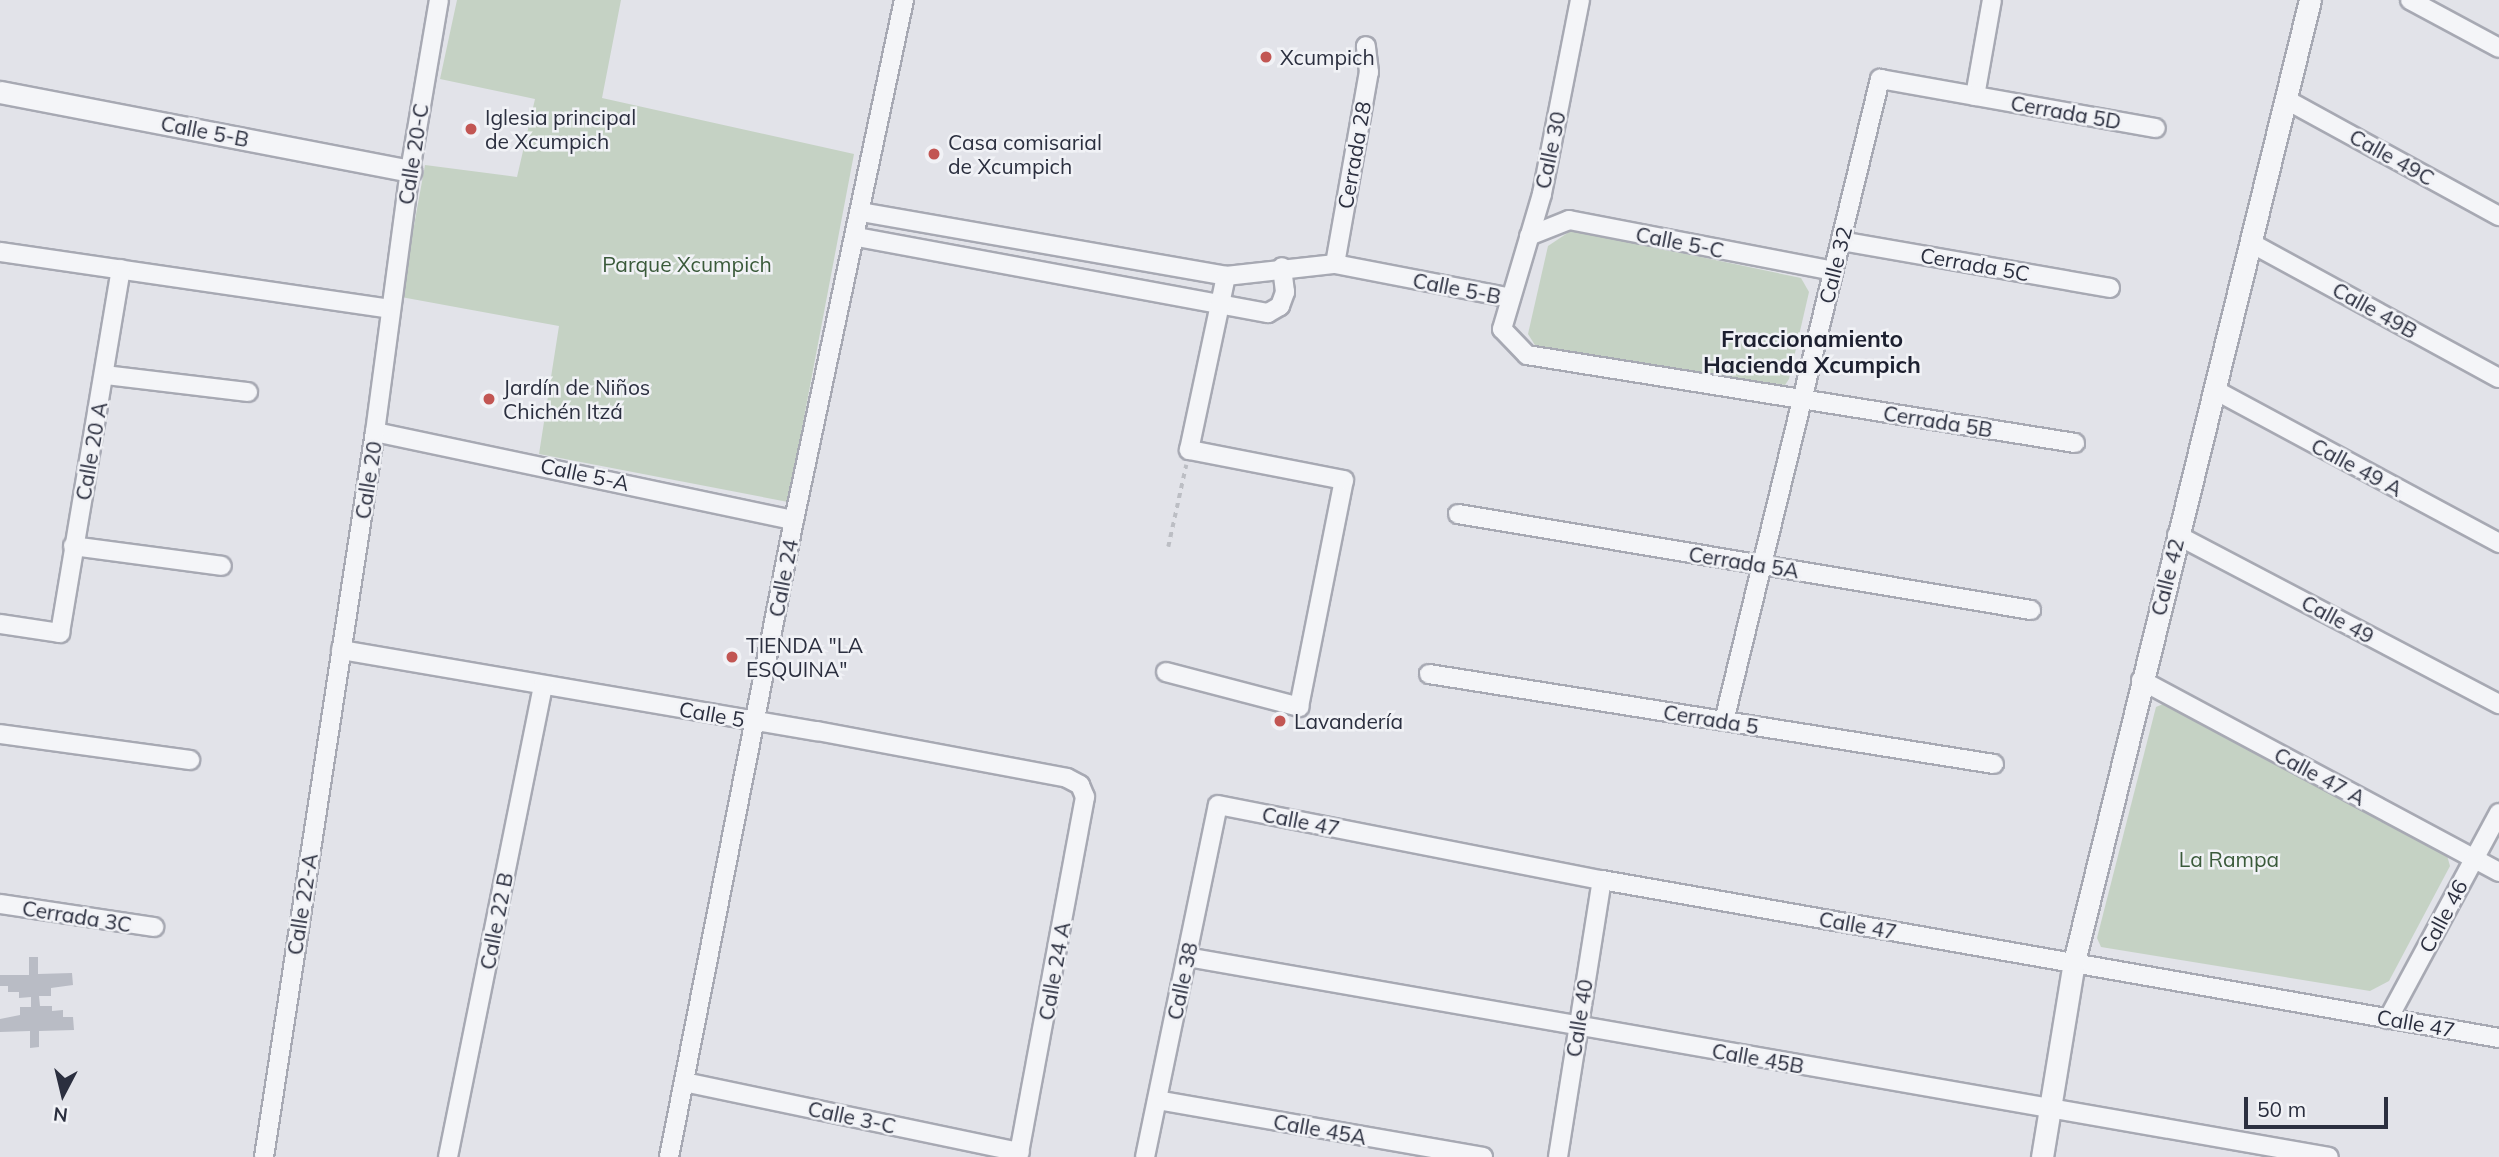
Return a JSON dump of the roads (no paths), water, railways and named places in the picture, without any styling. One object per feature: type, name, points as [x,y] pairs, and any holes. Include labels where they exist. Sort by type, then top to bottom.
[{"type":"street","name":"Calle 20-C","points":[[390,309],[439,0]]},
{"type":"street","name":"Calle 24","points":[[669,1157],[794,520],[857,237],[904,0]]},
{"type":"street","name":"Calle 30","points":[[1511,298],[1529,236],[1580,0]]},
{"type":"street","points":[[1975,96],[1992,0]]},
{"type":"street","name":"Calle 42","points":[[2042,1157],[2074,962],[2141,680],[2310,0]]},
{"type":"street","points":[[2410,0],[2499,48]]},
{"type":"street","name":"Cerrada 28","points":[[1335,264],[1369,72],[1366,46]]},
{"type":"street","name":"Calle 32","points":[[1724,721],[1880,79],[1975,96]]},
{"type":"street","name":"Calle 5-B","points":[[0,92],[410,171]]},
{"type":"street","name":"Cerrada 5D","points":[[1975,96],[2156,128]]},
{"type":"street","name":"Calle 49C","points":[[2285,99],[2499,216]]},
{"type":"street","name":"Calle 5-B","points":[[861,212],[1226,276],[1282,267],[1335,264],[1511,298],[1502,329],[1527,355],[1802,400]]},
{"type":"street","name":"Calle 5-C","points":[[1529,236],[1569,220],[1833,271]]},
{"type":"street","points":[[857,237],[1268,313],[1280,306],[1285,292],[1282,267]]},
{"type":"street","name":"Cerrada 5C","points":[[1841,241],[2110,288]]},
{"type":"street","name":"Calle 49B","points":[[2251,243],[2499,378]]},
{"type":"street","points":[[0,252],[390,309]]},
{"type":"street","name":"Calle 20 A","points":[[0,624],[60,633],[121,269]]},
{"type":"street","points":[[1166,672],[1300,707],[1344,480],[1189,450],[1226,276]]},
{"type":"street","name":"Calle 20","points":[[341,650],[375,432],[390,309]]},
{"type":"street","points":[[105,375],[248,392]]},
{"type":"street","name":"Calle 49 A","points":[[2215,390],[2499,544]]},
{"type":"street","name":"Cerrada 5B","points":[[1802,400],[2074,443]]},
{"type":"street","name":"Calle 5-A","points":[[375,432],[794,520]]},
{"type":"street","name":"Cerrada 5A","points":[[1458,514],[2031,610]]},
{"type":"street","name":"Calle 49","points":[[2177,535],[2499,704]]},
{"type":"street","points":[[73,545],[222,566]]},
{"type":"street","name":"Calle 5","points":[[341,650],[755,721],[1067,778],[1080,785]]},
{"type":"street","name":"Calle 22-A","points":[[264,1157],[341,650]]},
{"type":"street","name":"Cerrada 5","points":[[1429,674],[1994,764]]},
{"type":"street","name":"Calle 47 A","points":[[2141,680],[2499,872]]},
{"type":"street","name":"Calle 22 B","points":[[449,1157],[542,685]]},
{"type":"street","points":[[0,734],[190,760]]},
{"type":"street","name":"Calle 24 A","points":[[1019,1154],[1085,797],[1080,785]]},
{"type":"street","name":"Calle 47","points":[[1218,805],[1602,880],[2499,1038]]},
{"type":"street","name":"Calle 38","points":[[1145,1157],[1218,805]]},
{"type":"street","name":"Calle 46","points":[[2388,1019],[2499,813]]},
{"type":"street","name":"Calle 40","points":[[1558,1157],[1602,880]]},
{"type":"street","name":"Cerrada 3C","points":[[0,904],[153,928]]},
{"type":"street","name":"Calle 45B","points":[[1187,957],[2329,1157]]},
{"type":"street","name":"Calle 3-C","points":[[684,1082],[1019,1154]]},
{"type":"street","name":"Calle 45A","points":[[1157,1100],[1483,1157]]},
{"type":"place","name":"Xcumpich","points":[[1266,57]]},
{"type":"place","name":"Iglesia principal de Xcumpich","points":[[471,129]]},
{"type":"place","name":"Casa comisarial de Xcumpich","points":[[934,154]]},
{"type":"place","name":"Jardín de Niños Chichén Itzá","points":[[489,399]]},
{"type":"place","name":"TIENDA \"LA ESQUINA\"","points":[[732,657]]},
{"type":"place","name":"Lavandería","points":[[1280,721]]},
{"type":"district","name":"Fraccionamiento Hacienda Xcumpich","points":[[1812,352]]},
{"type":"park label","name":"Parque Xcumpich","points":[[687,264]]},
{"type":"park label","name":"La Rampa","points":[[2229,859]]}]
